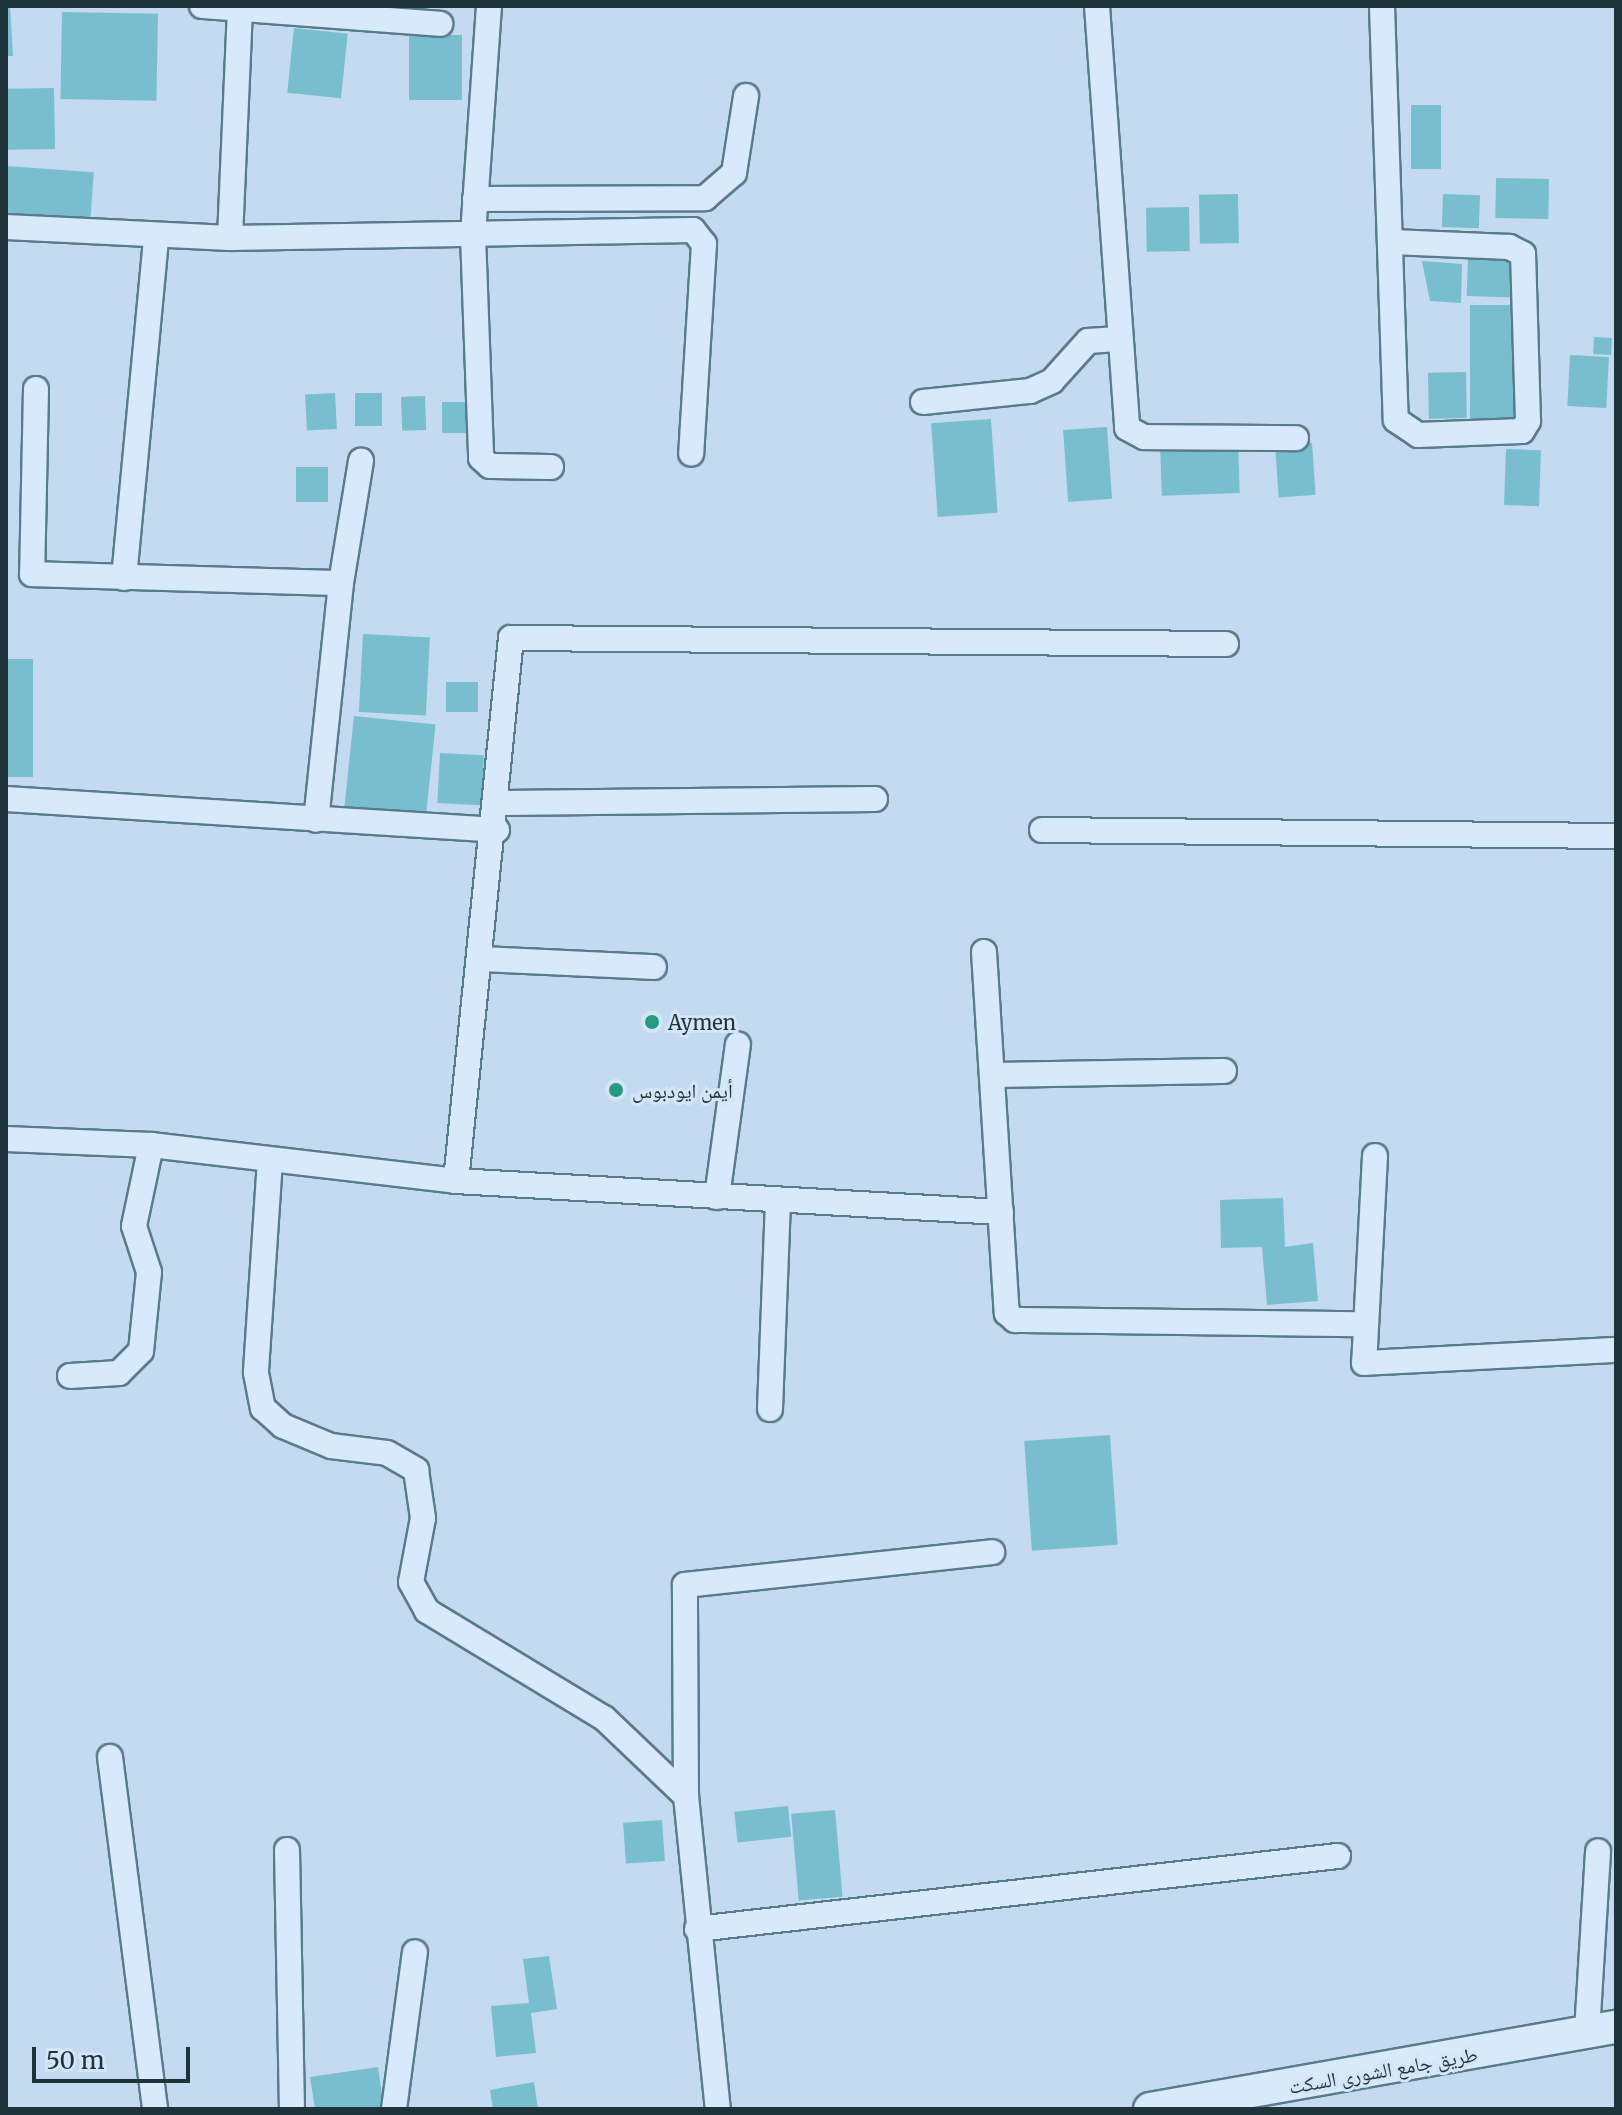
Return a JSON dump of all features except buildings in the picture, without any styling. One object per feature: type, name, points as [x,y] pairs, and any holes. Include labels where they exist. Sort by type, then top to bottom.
[{"type":"main road","name":"طريق جامع الشورى السكت","points":[[1156,2108],[1602,2030]]},
{"type":"street","points":[[202,6],[440,24]]},
{"type":"street","points":[[489,6],[473,235],[481,458],[490,466],[551,467]]},
{"type":"street","points":[[1097,6],[1123,408],[1134,434],[1296,438]]},
{"type":"street","points":[[1382,6],[1396,420],[1418,435],[1522,431],[1528,421],[1523,254],[1509,247],[1392,242]]},
{"type":"street","points":[[230,238],[240,9]]},
{"type":"street","points":[[475,199],[705,198],[734,173],[746,96]]},
{"type":"street","points":[[6,227],[156,238],[693,230],[704,244],[691,454]]},
{"type":"street","points":[[124,578],[156,238]]},
{"type":"street","points":[[923,402],[1030,391],[1052,381],[1088,341],[1118,339]]},
{"type":"street","points":[[36,389],[32,574],[341,583]]},
{"type":"street","points":[[316,820],[341,583],[361,461]]},
{"type":"street","points":[[456,1181],[497,830],[495,803],[506,645],[518,635],[1226,644]]},
{"type":"street","points":[[6,799],[497,830]]},
{"type":"street","points":[[495,803],[875,799]]},
{"type":"street","points":[[1042,830],[1616,836]]},
{"type":"street","points":[[984,952],[1007,1313],[1015,1320],[1366,1324]]},
{"type":"street","points":[[483,959],[654,967]]},
{"type":"street","points":[[717,1197],[738,1044]]},
{"type":"street","points":[[993,1075],[1224,1071]]},
{"type":"street","points":[[6,1139],[151,1145],[456,1181],[1001,1212]]},
{"type":"street","points":[[70,1376],[119,1373],[141,1351],[149,1272],[134,1217],[151,1145]]},
{"type":"street","points":[[1375,1156],[1366,1324],[1361,1359],[1369,1365],[1616,1350]]},
{"type":"street","points":[[270,1160],[256,1373],[263,1408],[283,1426],[331,1446],[387,1453],[416,1470],[423,1518],[411,1582],[427,1611],[604,1718],[686,1796]]},
{"type":"street","points":[[770,1409],[778,1200]]},
{"type":"street","points":[[718,2109],[697,1929],[686,1796],[685,1585],[992,1552]]},
{"type":"street","points":[[110,1757],[155,2109]]},
{"type":"street","points":[[287,1850],[292,2109]]},
{"type":"street","points":[[1598,1851],[1602,2030]]},
{"type":"street","points":[[697,1929],[1338,1856]]},
{"type":"street","points":[[394,2109],[415,1952]]},
{"type":"place","name":"Aymen","points":[[652,1022]]},
{"type":"place","name":"أيمن ايودبوس","points":[[616,1090]]}]
